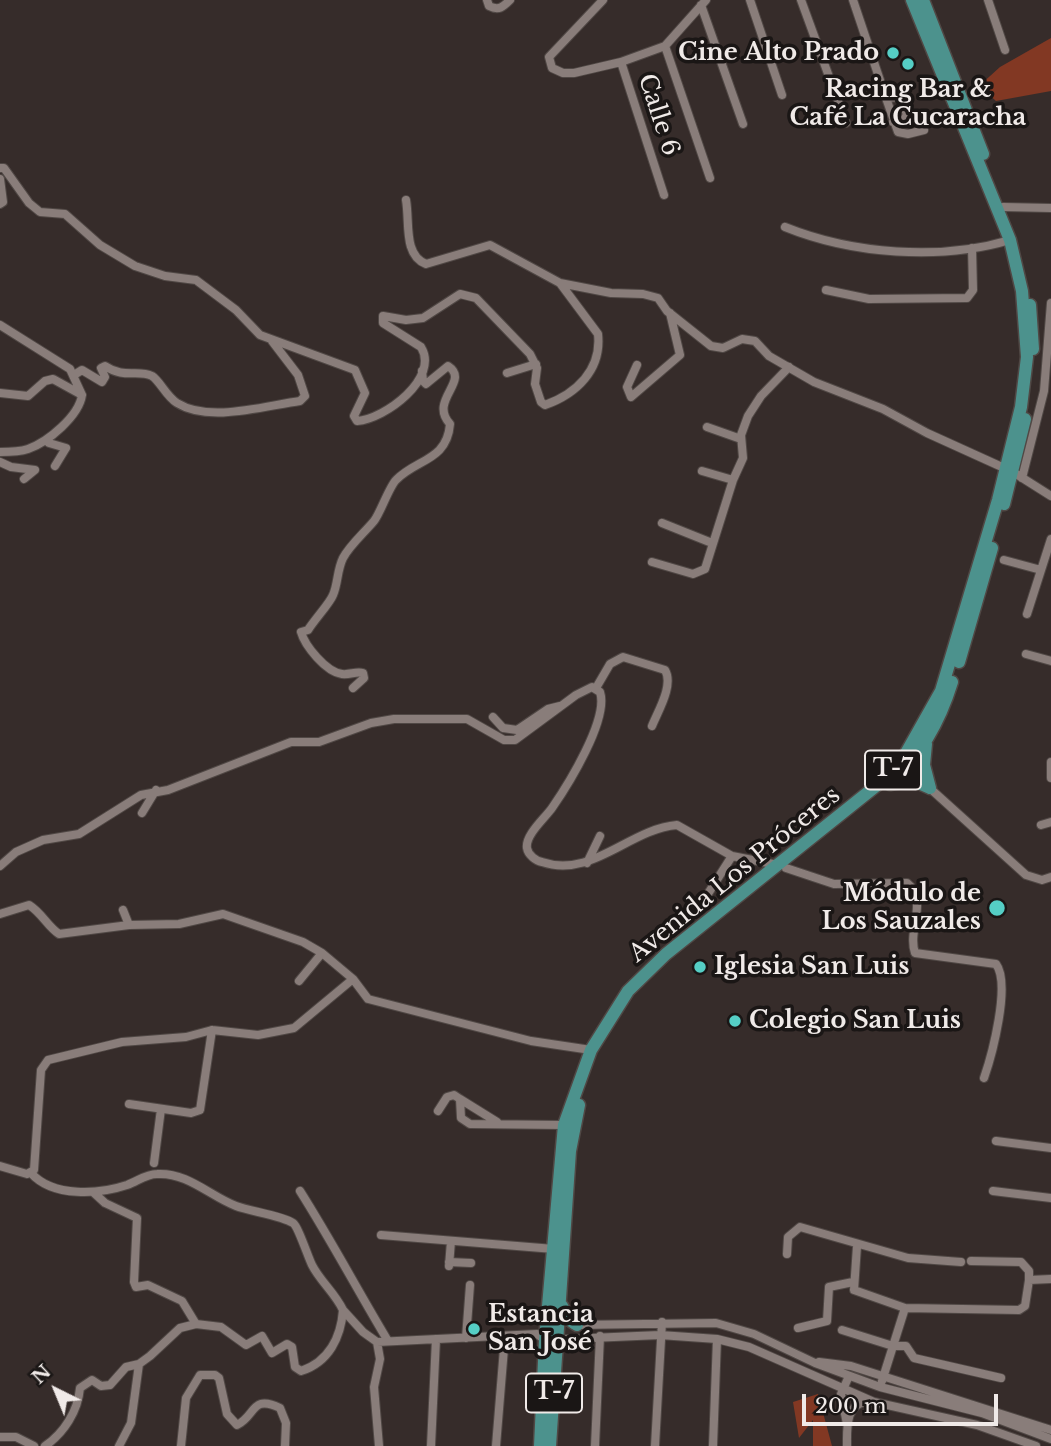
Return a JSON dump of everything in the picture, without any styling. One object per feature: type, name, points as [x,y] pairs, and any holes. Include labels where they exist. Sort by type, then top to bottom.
[{"type":"highway","name":"Avenida Los Próceres","points":[[550,1446],[550,1333],[561,1302],[573,1127],[596,1052],[620,1013],[653,975],[904,765],[941,691],[998,500],[1013,473],[1027,358],[1022,291],[1010,240],[912,0]]},
{"type":"highway","name":"Avenida Los Próceres","points":[[540,1446],[564,1125],[591,1050],[612,1013],[642,977],[692,933],[890,784],[927,741],[943,711],[1013,473],[1032,384],[1034,329],[1022,265],[1003,207],[923,0]]},
{"type":"highway","name":"T-7","points":[[927,741],[924,765],[930,788]]},
{"type":"highway","points":[[890,784],[912,780],[930,788]]},
{"type":"highway","points":[[561,1302],[566,1315],[577,1325]]},
{"type":"street","points":[[487,0],[489,6],[495,9],[503,8],[510,0]]},
{"type":"street","points":[[603,0],[548,62],[555,70],[568,74],[621,62],[665,46],[703,3]]},
{"type":"street","points":[[750,0],[782,95]]},
{"type":"street","points":[[800,0],[846,123]]},
{"type":"street","points":[[853,0],[893,122],[904,134],[924,130]]},
{"type":"street","points":[[988,0],[1005,50]]},
{"type":"street","points":[[703,3],[743,124]]},
{"type":"street","points":[[665,46],[710,178]]},
{"type":"street","name":"Calle 6","points":[[621,62],[664,195]]},
{"type":"street","points":[[886,98],[900,97],[907,114],[904,120],[893,122]]},
{"type":"street","points":[[0,168],[4,168],[29,203],[40,212],[65,214],[100,245],[135,266],[165,276],[196,280],[236,310],[260,335],[355,370],[365,393],[354,416],[357,421],[377,416],[405,399],[422,369]]},
{"type":"street","points":[[0,179],[3,202],[0,204]]},
{"type":"street","points":[[406,200],[410,223],[410,249],[418,260],[426,264],[490,245],[560,283],[611,293],[647,294],[660,300],[670,313],[711,346],[723,348],[748,338],[814,382],[862,398],[1013,473],[1051,496]]},
{"type":"street","points":[[1003,207],[1051,208]]},
{"type":"street","points":[[785,227],[831,242],[871,250],[972,248],[1010,240]]},
{"type":"street","points":[[826,290],[869,299],[967,298],[973,290],[972,248]]},
{"type":"street","points":[[354,688],[365,678],[363,673],[340,674],[331,670],[312,651],[301,632],[309,630],[317,614],[334,593],[344,555],[376,519],[377,510],[389,496],[393,484],[400,476],[434,457],[446,440],[450,424],[443,414],[443,406],[456,382],[455,375],[448,366],[426,384],[422,381],[424,353],[421,347],[381,320],[386,314],[406,320],[424,318],[460,294],[476,298],[536,364],[536,390],[545,405],[581,387],[598,350],[596,328],[560,283]]},
{"type":"street","points":[[1013,473],[1048,393],[1051,303]]},
{"type":"street","points":[[637,365],[627,387],[631,397],[680,355],[670,313]]},
{"type":"street","points":[[0,325],[47,353],[74,375],[82,394],[76,410],[52,433],[27,450],[0,452]]},
{"type":"street","points":[[74,375],[82,370],[102,382],[104,377],[101,368],[105,366],[125,375],[148,375],[154,377],[166,396],[198,413],[215,414],[300,401],[305,396],[304,385],[270,339]]},
{"type":"street","points":[[507,373],[536,364]]},
{"type":"street","points":[[653,562],[697,574],[705,569],[733,480],[743,458],[741,439],[754,406],[789,367]]},
{"type":"street","points":[[0,393],[27,396],[45,381],[53,379],[82,394]]},
{"type":"street","points":[[707,427],[741,439]]},
{"type":"street","points":[[52,433],[47,445],[60,443],[66,448],[55,466]]},
{"type":"street","points":[[0,462],[11,467],[34,469],[24,479]]},
{"type":"street","points":[[702,471],[733,480]]},
{"type":"street","points":[[662,523],[712,543]]},
{"type":"street","points":[[1027,614],[1051,539]]},
{"type":"street","points":[[1004,560],[1041,570]]},
{"type":"street","points":[[1026,654],[1051,661]]},
{"type":"street","points":[[596,688],[610,664],[623,657],[665,670],[668,675],[667,687],[652,726]]},
{"type":"street","points":[[0,866],[16,852],[43,840],[79,834],[141,795],[181,786],[291,741],[319,742],[372,723],[394,719],[467,719],[504,740],[515,740],[584,690],[596,688]]},
{"type":"street","points":[[596,688],[602,698],[600,710],[581,760],[529,839],[527,848],[538,862],[553,865],[587,863],[651,831],[677,825],[732,856],[782,867],[834,884],[907,883],[915,889],[918,897],[913,938],[915,953],[996,964],[1001,977],[997,1035],[984,1078]]},
{"type":"street","points":[[493,717],[503,728],[517,730],[548,709],[563,705]]},
{"type":"street","points":[[1051,762],[1051,778]]},
{"type":"street","points":[[904,765],[1026,875],[1042,880],[1051,877]]},
{"type":"street","points":[[142,813],[156,790]]},
{"type":"street","points":[[1041,825],[1051,822]]},
{"type":"street","points":[[587,863],[600,836]]},
{"type":"street","points":[[704,900],[732,856]]},
{"type":"street","points":[[0,914],[29,905],[43,914],[51,929],[59,934],[129,926],[179,924],[223,915],[303,942],[322,953],[353,978],[368,999],[531,1041],[591,1050]]},
{"type":"street","points":[[123,910],[129,926]]},
{"type":"street","points":[[299,981],[322,953]]},
{"type":"street","points":[[31,1173],[35,1165],[44,1062],[122,1042],[186,1037],[212,1030],[258,1035],[294,1028],[353,978]]},
{"type":"street","points":[[129,1104],[191,1113],[200,1110],[212,1030]]},
{"type":"street","points":[[438,1111],[447,1097],[454,1095],[496,1122]]},
{"type":"street","points":[[460,1099],[461,1118],[470,1124],[485,1126],[496,1122],[564,1125]]},
{"type":"street","points":[[154,1163],[161,1109]]},
{"type":"street","points":[[996,1141],[1051,1148]]},
{"type":"street","points":[[0,1166],[31,1173],[45,1184],[93,1192],[130,1184],[148,1175],[166,1174],[200,1186],[237,1206],[292,1222],[298,1229],[300,1241],[314,1269],[343,1310],[363,1332],[377,1342],[550,1333],[717,1339],[749,1347],[843,1391],[857,1401],[867,1400],[978,1426],[1018,1443],[1036,1446]]},
{"type":"street","points":[[300,1191],[332,1241],[339,1261],[388,1341]]},
{"type":"street","points":[[993,1191],[1051,1198]]},
{"type":"street","points":[[93,1192],[105,1202],[137,1218],[136,1287],[148,1285],[182,1301],[196,1324]]},
{"type":"street","points":[[787,1254],[788,1237],[800,1227],[858,1246],[908,1258],[961,1262]]},
{"type":"street","points":[[381,1235],[554,1249]]},
{"type":"street","points":[[451,1241],[449,1264],[471,1263]]},
{"type":"street","points":[[858,1246],[853,1282],[856,1293],[905,1308],[1018,1310],[1025,1306],[1029,1271],[1021,1262],[971,1261]]},
{"type":"street","points":[[1029,1280],[1051,1279]]},
{"type":"street","points":[[798,1328],[827,1321],[829,1287],[853,1282]]},
{"type":"street","points":[[466,1338],[470,1285]]},
{"type":"street","points":[[880,1387],[905,1308]]},
{"type":"street","points":[[45,1446],[56,1438],[79,1404],[80,1388],[92,1380],[101,1386],[110,1385],[126,1367],[139,1364],[173,1333],[196,1324],[221,1327],[246,1345],[262,1336],[272,1353],[290,1345],[294,1365],[301,1371],[331,1349],[339,1335],[343,1310]]},
{"type":"street","points":[[655,1446],[662,1322]]},
{"type":"street","points":[[550,1333],[577,1325],[716,1323],[754,1334],[815,1363],[865,1382],[959,1402],[1051,1439]]},
{"type":"street","points":[[842,1330],[893,1346],[906,1346],[914,1358],[1001,1378]]},
{"type":"street","points":[[496,1446],[505,1336]]},
{"type":"street","points":[[595,1446],[600,1336]]},
{"type":"street","points":[[431,1446],[436,1339]]},
{"type":"street","points":[[713,1446],[717,1339]]},
{"type":"street","points":[[377,1342],[380,1359],[374,1387],[379,1446]]},
{"type":"street","points":[[815,1363],[851,1366],[1051,1430]]},
{"type":"street","points":[[119,1446],[131,1423],[139,1364]]},
{"type":"street","points":[[181,1446],[186,1398],[200,1375],[205,1374],[219,1378],[227,1414],[237,1425],[257,1405],[265,1403],[280,1408],[286,1423],[285,1446]]},
{"type":"street","points":[[847,1446],[843,1391],[849,1376]]},
{"type":"street","points":[[847,1426],[865,1382]]},
{"type":"street","points":[[0,1437],[16,1437],[34,1446]]},
{"type":"shaded area","points":[[1051,38],[1051,91],[996,101],[979,86],[1000,67]]},
{"type":"shaded area","points":[[818,1394],[832,1446],[813,1446],[813,1420],[799,1438],[793,1402]]},
{"type":"place","name":"Cine Alto Prado","points":[[893,53]]},
{"type":"place","name":"Racing Bar & Café La Cucaracha","points":[[908,64]]},
{"type":"place","name":"Módulo de Los Sauzales","points":[[997,908]]},
{"type":"place","name":"Iglesia San Luis","points":[[700,967]]},
{"type":"place","name":"Colegio San Luis","points":[[735,1021]]},
{"type":"place","name":"Estancia San José","points":[[474,1329]]}]
